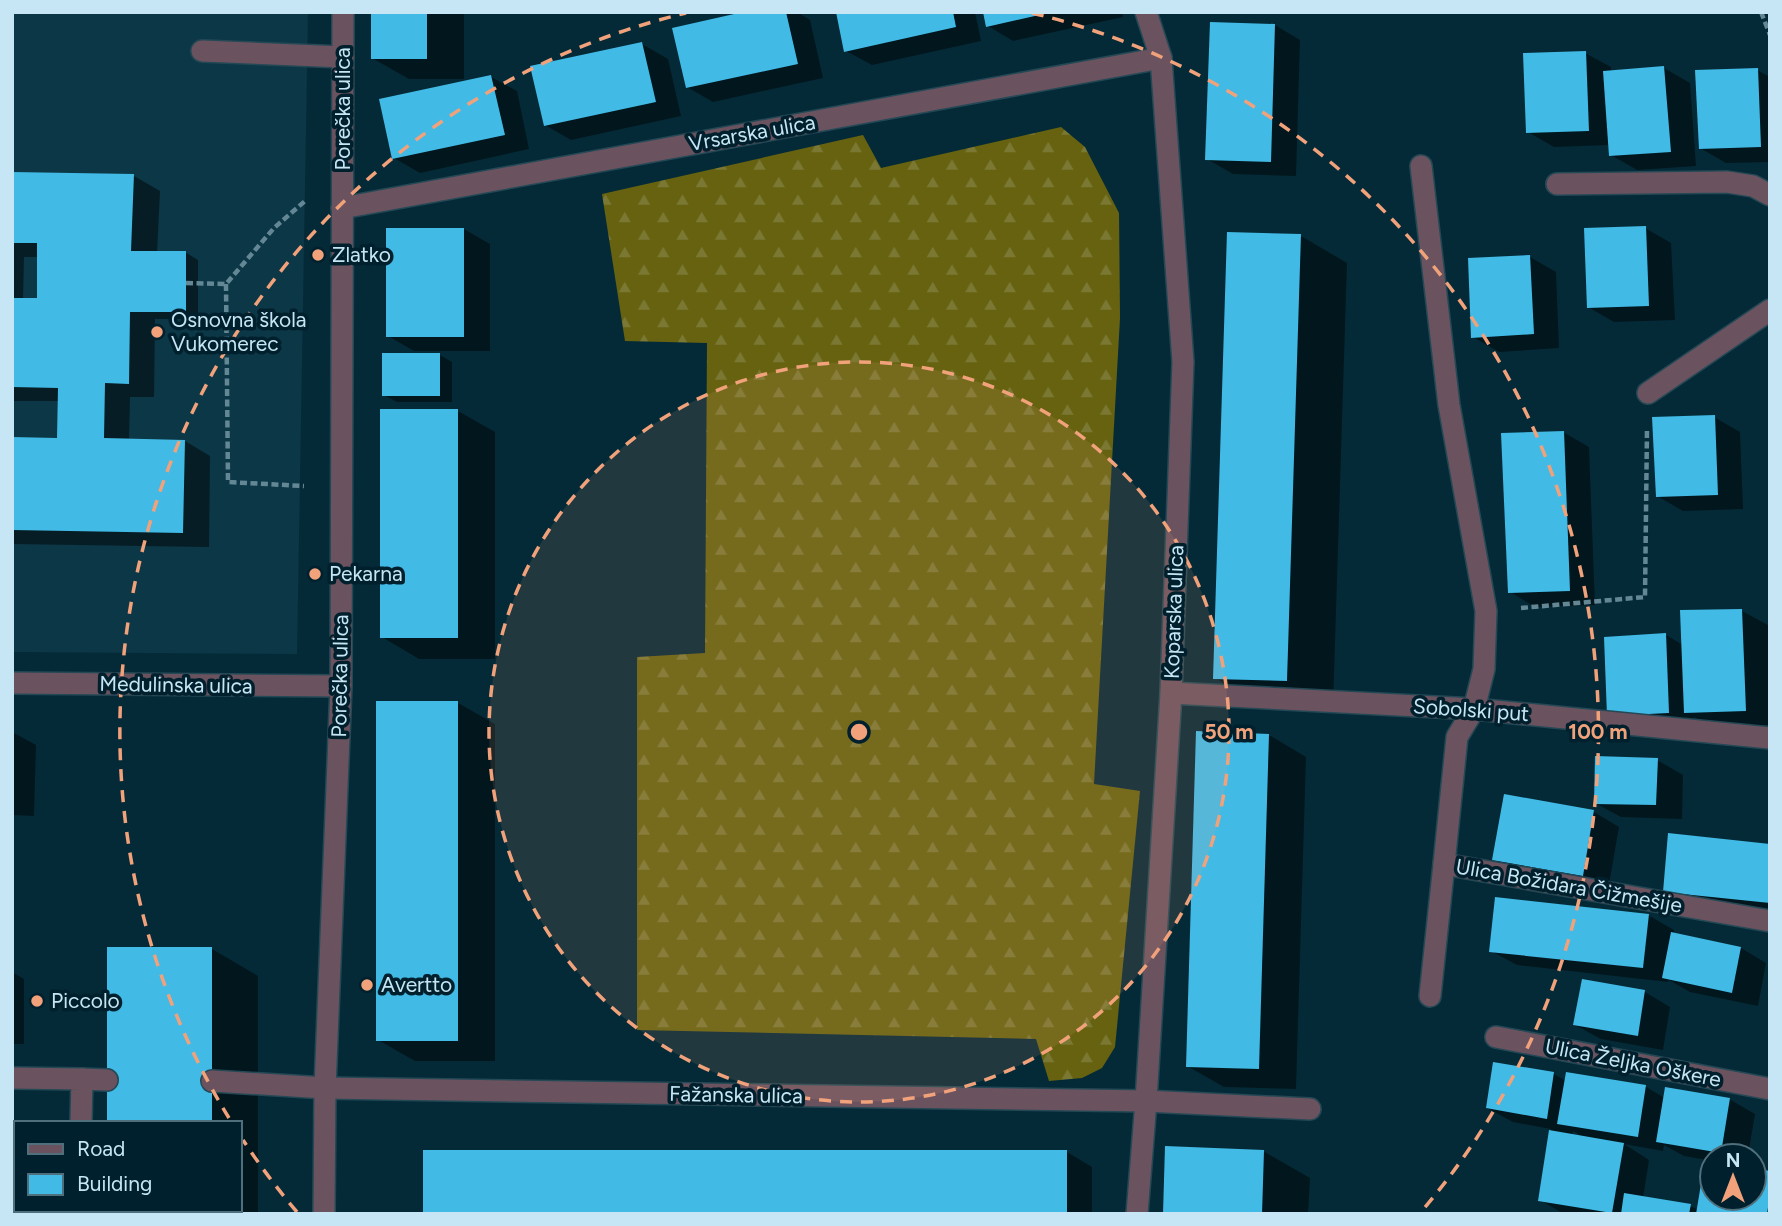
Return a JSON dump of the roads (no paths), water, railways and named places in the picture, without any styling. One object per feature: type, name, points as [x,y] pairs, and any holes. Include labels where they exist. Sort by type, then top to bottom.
[{"type":"street","name":"Porečka ulica","points":[[324,1214],[325,1088],[341,686],[343,12]]},
{"type":"street","name":"Koparska ulica","points":[[1137,1214],[1171,693],[1183,362],[1161,58],[1146,12]]},
{"type":"street","points":[[202,51],[343,57]]},
{"type":"street","name":"Vrsarska ulica","points":[[342,208],[1161,58]]},
{"type":"street","name":"Ulica Božidara Čižmešije","points":[[1421,166],[1449,405],[1486,611],[1484,669],[1474,709],[1457,737],[1444,864],[1770,921]]},
{"type":"street","points":[[1557,184],[1727,181],[1753,186],[1770,195]]},
{"type":"street","points":[[1648,393],[1770,310]]},
{"type":"street","name":"Medulinska ulica","points":[[12,683],[341,686]]},
{"type":"street","name":"Sobolski put","points":[[1171,693],[1474,709],[1770,738]]},
{"type":"street","points":[[1430,996],[1444,864]]},
{"type":"street","name":"Ulica Željka Oškere","points":[[1496,1037],[1770,1089]]},
{"type":"street","points":[[12,1078],[107,1080]]},
{"type":"street","points":[[81,1121],[82,1079]]},
{"type":"street","name":"Fažanska ulica","points":[[212,1081],[325,1088],[1146,1101],[1310,1109]]},
{"type":"place","name":"Zlatko","points":[[318,255]]},
{"type":"place","name":"Osnovna škola Vukomerec","points":[[157,332]]},
{"type":"place","name":"Pekarna","points":[[315,574]]},
{"type":"place","name":"Avertto","points":[[367,985]]},
{"type":"place","name":"Piccolo","points":[[37,1001]]}]
